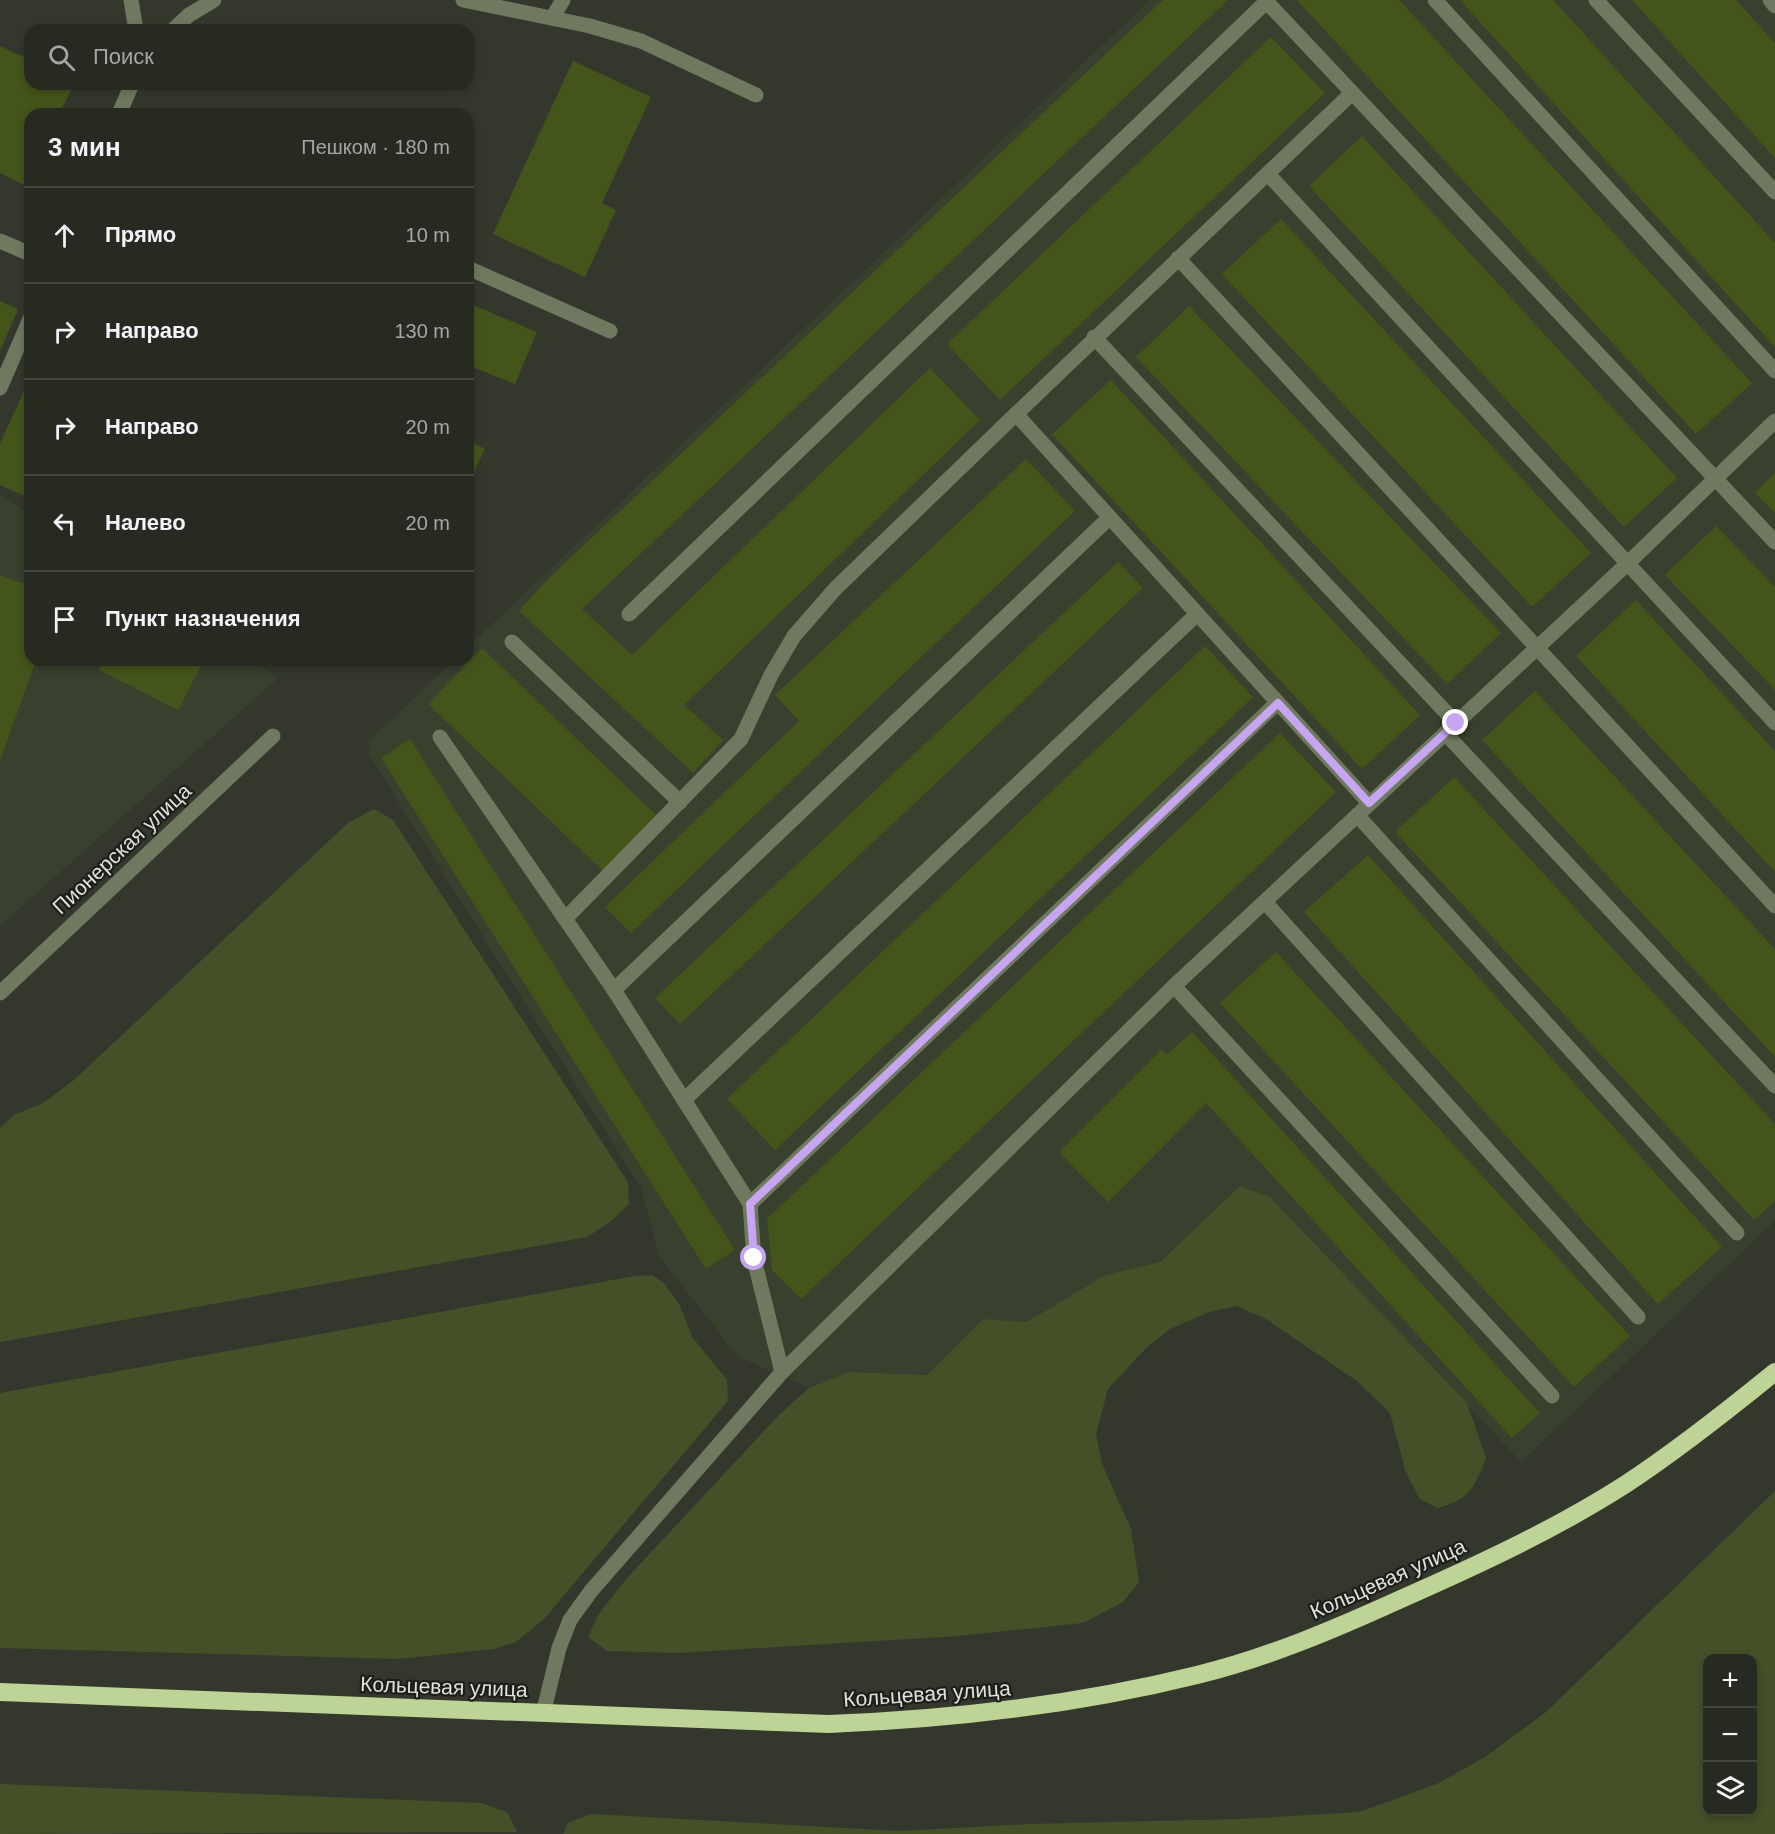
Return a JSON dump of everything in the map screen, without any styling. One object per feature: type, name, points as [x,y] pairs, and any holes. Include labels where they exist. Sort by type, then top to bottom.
[{"type":"highway","name":"Кольцевая улица","points":[[0,1692],[829,1724],[929,1720],[1017,1710],[1200,1674],[1281,1649],[1370,1613],[1541,1533],[1626,1484],[1717,1419],[1775,1372]]},
{"type":"street","points":[[131,0],[135,24]]},
{"type":"street","points":[[179,24],[189,15],[214,0]]},
{"type":"street","points":[[463,0],[590,26],[641,41],[756,95]]},
{"type":"street","points":[[552,18],[563,0]]},
{"type":"street","points":[[1435,0],[1775,372]]},
{"type":"street","points":[[1596,0],[1775,192]]},
{"type":"street","points":[[1770,0],[1775,6]]},
{"type":"street","points":[[629,614],[1265,1],[1715,481],[1775,542]]},
{"type":"street","points":[[122,108],[129,90]]},
{"type":"street","points":[[566,918],[741,739],[771,675],[794,636],[836,589],[1094,338],[1352,93]]},
{"type":"street","points":[[1268,174],[1775,723]]},
{"type":"street","points":[[0,241],[24,251]]},
{"type":"street","points":[[1178,258],[1538,646],[1775,906]]},
{"type":"street","points":[[474,271],[610,331]]},
{"type":"street","points":[[0,388],[24,333]]},
{"type":"street","points":[[1094,338],[1775,1086]]},
{"type":"street","points":[[1016,414],[1369,803]]},
{"type":"street","points":[[543,1714],[559,1648],[570,1620],[591,1591],[782,1372],[1174,986],[1627,564],[1775,421]]},
{"type":"street","points":[[614,990],[1109,518]]},
{"type":"street","points":[[684,1100],[1197,614]]},
{"type":"street","points":[[512,642],[680,802]]},
{"type":"street","points":[[750,1204],[1278,703]]},
{"type":"street","name":"Пионерская улица","points":[[0,993],[273,736]]},
{"type":"street","points":[[440,737],[614,990],[750,1204],[754,1258],[782,1372]]},
{"type":"street","points":[[1357,815],[1737,1233]]},
{"type":"street","points":[[1264,902],[1638,1317]]},
{"type":"street","points":[[1174,986],[1552,1396]]},
{"type":"shaded area","points":[[1150,0],[1775,0],[1775,1221],[1521,1462],[1270,1197],[1240,1186],[1160,1262],[1105,1275],[1027,1322],[983,1319],[927,1375],[849,1372],[809,1388],[737,1356],[659,1256],[641,1188],[369,755],[369,741],[448,666],[474,666],[474,641]]},
{"type":"shaded area","points":[[0,495],[24,511],[24,666],[260,666],[278,678],[0,926]]},
{"type":"green space","points":[[374,809],[393,820],[628,1182],[629,1204],[610,1222],[587,1237],[0,1342],[0,1128],[14,1115],[43,1103],[74,1080],[349,822]]},
{"type":"green space","points":[[1240,1186],[1270,1197],[1467,1403],[1486,1458],[1474,1485],[1464,1497],[1437,1508],[1420,1499],[1406,1473],[1390,1413],[1357,1381],[1266,1319],[1236,1306],[1209,1312],[1170,1329],[1147,1347],[1108,1389],[1096,1434],[1102,1464],[1131,1529],[1139,1582],[1123,1602],[1083,1623],[958,1636],[678,1653],[607,1651],[588,1637],[598,1615],[627,1578],[779,1415],[809,1388],[849,1372],[927,1375],[983,1319],[1027,1322],[1105,1275],[1160,1262]]},
{"type":"green space","points":[[652,1275],[664,1283],[679,1304],[693,1338],[727,1380],[728,1401],[544,1619],[516,1642],[494,1649],[398,1659],[0,1648],[0,1393],[634,1276]]},
{"type":"green space","points":[[1775,1491],[1775,1834],[563,1834],[568,1823],[591,1814],[900,1831],[1029,1824],[1241,1819],[1359,1812],[1439,1783],[1485,1757],[1546,1712]]},
{"type":"green space","points":[[0,1784],[482,1803],[507,1812],[517,1832],[0,1834]]},
{"type":"building","points":[[1163,0],[1228,0],[582,609],[632,655],[930,368],[980,420],[684,705],[723,740],[693,773],[519,611],[549,578]]},
{"type":"building","points":[[1297,0],[1399,0],[1752,383],[1696,434]]},
{"type":"building","points":[[1460,0],[1553,0],[1775,243],[1775,347]]},
{"type":"building","points":[[1632,0],[1736,0],[1775,43],[1775,158]]},
{"type":"building","points":[[1271,37],[1325,93],[1000,400],[947,344]]},
{"type":"building","points":[[0,46],[24,57],[24,90],[71,90],[62,108],[24,108],[24,185],[0,173]]},
{"type":"building","points":[[573,61],[651,97],[602,203],[616,210],[585,277],[493,234]]},
{"type":"building","points":[[1362,136],[1677,478],[1624,527],[1309,186]]},
{"type":"building","points":[[1281,219],[1591,553],[1532,607],[1222,274]]},
{"type":"building","points":[[0,301],[18,309],[0,351]]},
{"type":"building","points":[[474,306],[537,332],[515,384],[474,367]]},
{"type":"building","points":[[1189,306],[1501,633],[1447,684],[1136,357]]},
{"type":"building","points":[[1111,380],[1420,715],[1362,769],[1052,434]]},
{"type":"building","points":[[24,390],[24,496],[0,485],[0,444]]},
{"type":"building","points":[[474,443],[485,449],[474,471]]},
{"type":"building","points":[[1026,459],[1075,511],[631,933],[605,907],[799,721],[775,695]]},
{"type":"building","points":[[1775,472],[1775,513],[1755,493]]},
{"type":"building","points":[[1716,526],[1775,587],[1775,690],[1665,575]]},
{"type":"building","points":[[1118,562],[1143,588],[680,1024],[655,998]]},
{"type":"building","points":[[0,575],[24,584],[24,666],[34,666],[0,761]]},
{"type":"building","points":[[1636,600],[1775,751],[1775,872],[1576,656]]},
{"type":"building","points":[[1205,646],[1253,697],[775,1150],[727,1099]]},
{"type":"building","points":[[482,648],[656,815],[603,871],[428,704],[465,666],[474,666],[474,656]]},
{"type":"building","points":[[101,666],[201,666],[178,710],[99,670]]},
{"type":"building","points":[[1535,691],[1775,949],[1775,1057],[1482,740]]},
{"type":"building","points":[[1280,733],[1336,792],[801,1299],[772,1270],[767,1219]]},
{"type":"building","points":[[410,739],[735,1250],[706,1269],[381,758]]},
{"type":"building","points":[[1454,777],[1775,1124],[1775,1201],[1754,1220],[1395,832]]},
{"type":"building","points":[[1368,855],[1722,1247],[1658,1304],[1304,912]]},
{"type":"building","points":[[1276,952],[1630,1336],[1574,1387],[1220,1003]]},
{"type":"building","points":[[1192,1032],[1540,1413],[1512,1438],[1206,1103],[1108,1202],[1059,1152],[1162,1049],[1167,1054]]},
{"type":"route","points":[[754,1258],[750,1204],[1278,703],[1369,803],[1456,723]]}]
